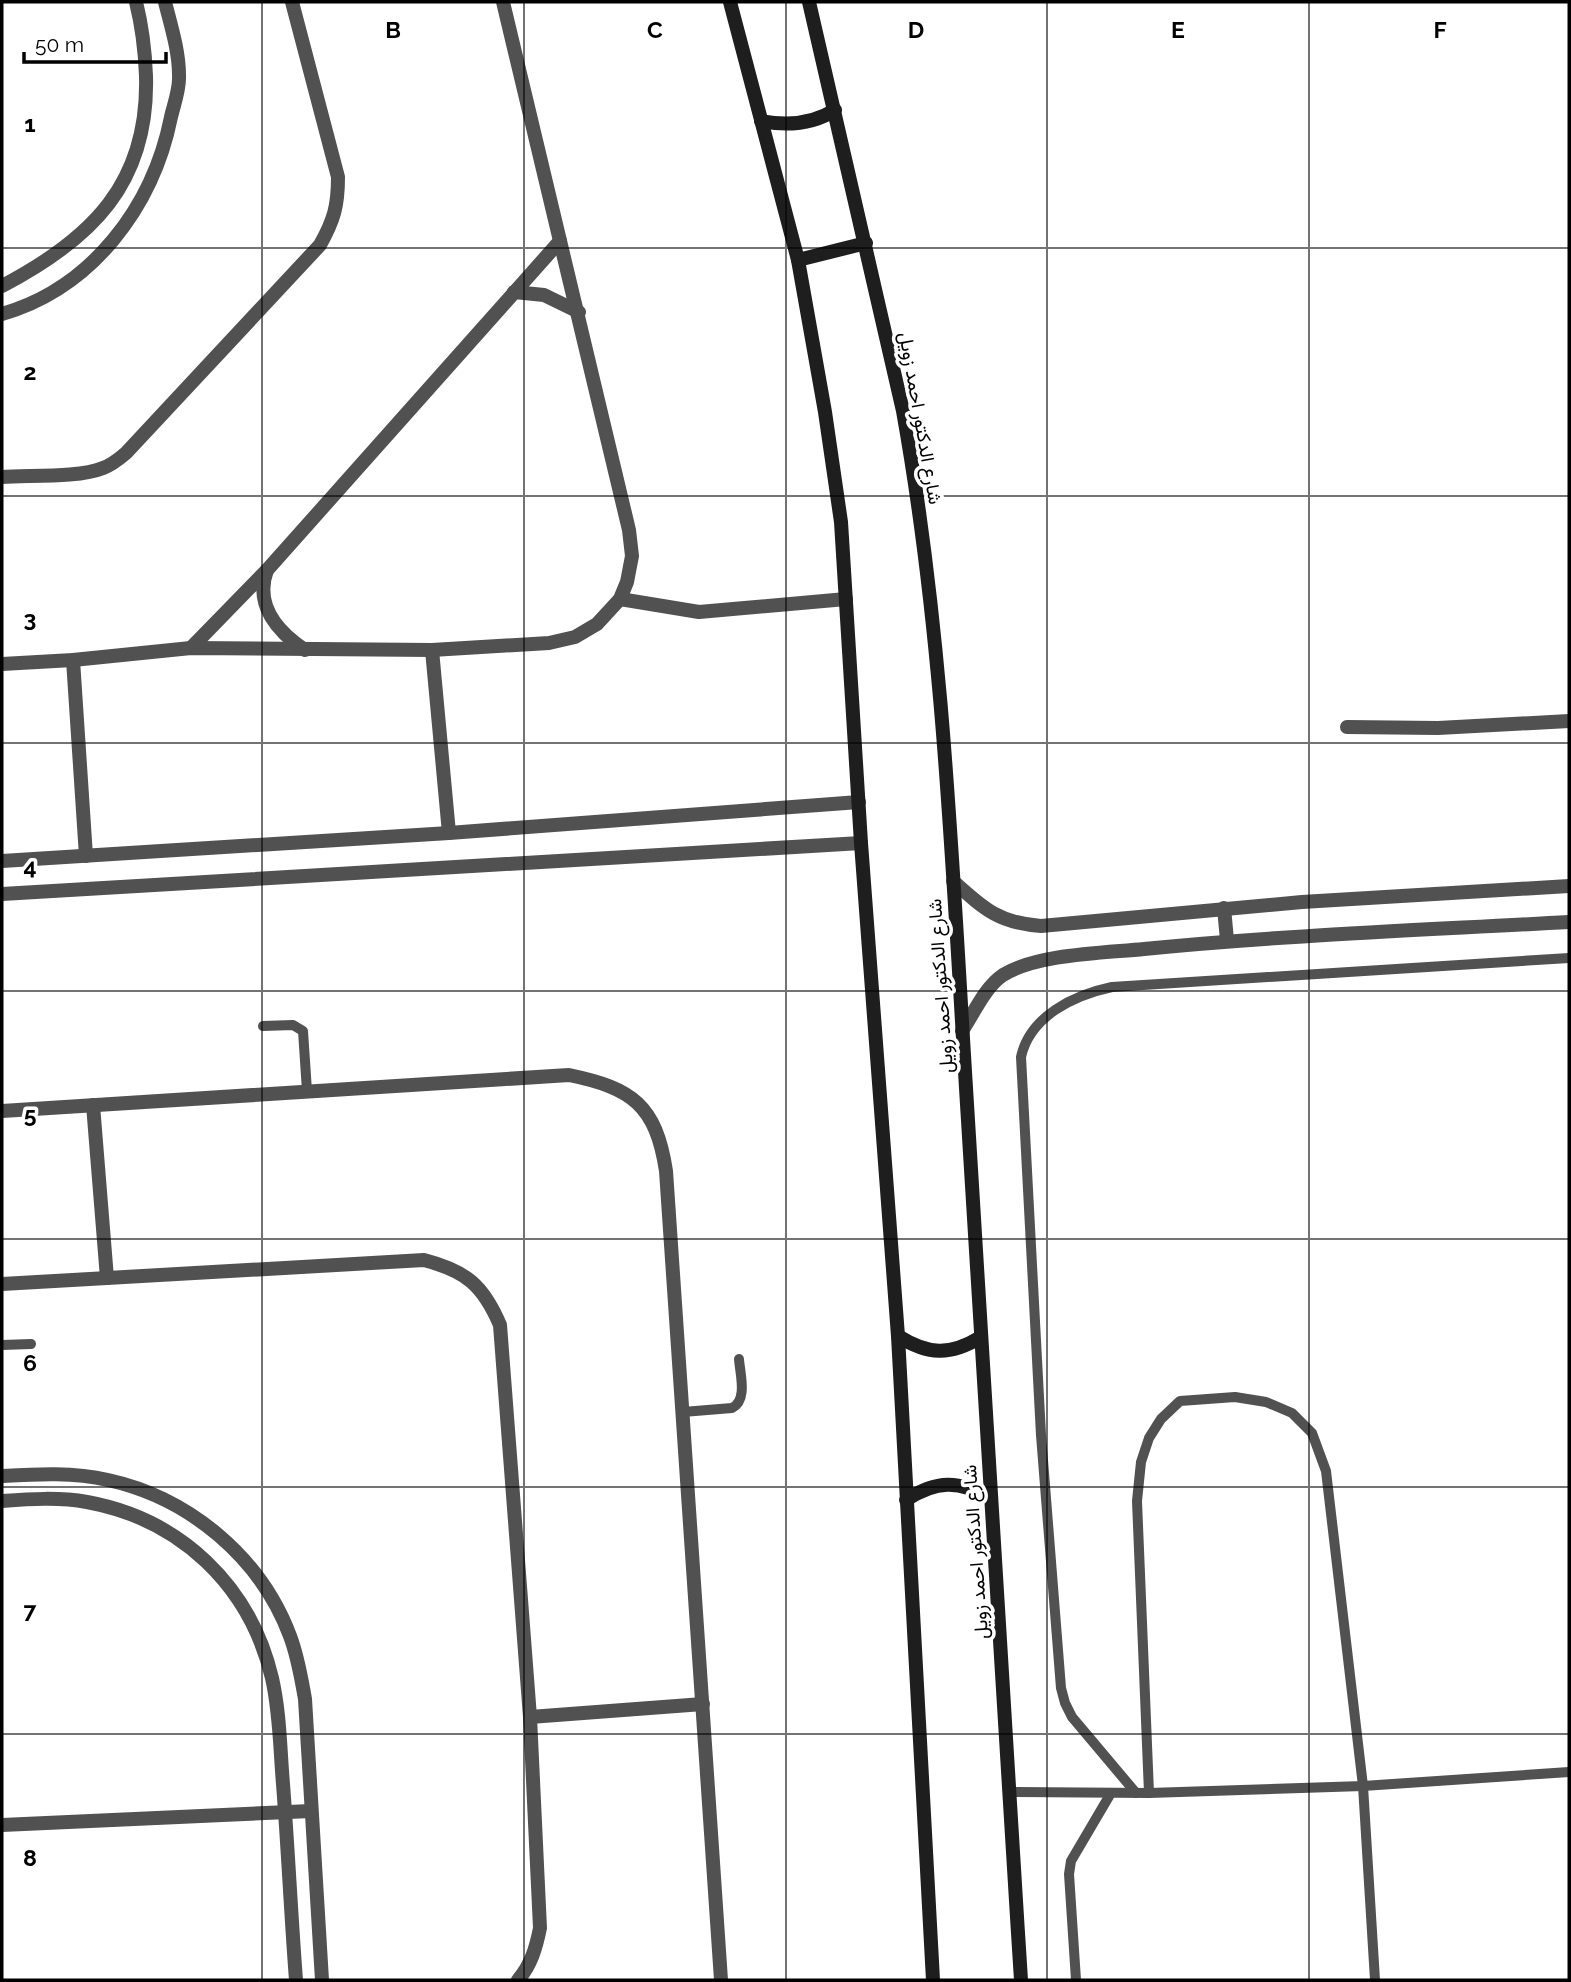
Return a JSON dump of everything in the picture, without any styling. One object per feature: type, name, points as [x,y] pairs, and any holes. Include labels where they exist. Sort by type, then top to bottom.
[{"type":"street","points":[[2,286],[76,239],[120,189],[133,164],[146,106],[145,49],[136,2]]},
{"type":"street","points":[[2,314],[45,297],[79,275],[114,240],[129,221],[143,195],[166,147],[180,77],[165,2]]},
{"type":"street","points":[[2,477],[88,472],[115,462],[320,245],[332,224],[338,201],[338,177],[292,2]]},
{"type":"street","points":[[2,664],[191,648],[432,650],[550,643],[575,637],[597,624],[620,599],[627,582],[632,556],[629,530],[503,2]]},
{"type":"street","points":[[730,2],[798,260],[841,522],[861,843],[898,1336],[933,1980]]},
{"type":"street","name":"شارع الدكتور احمد زويل","points":[[809,2],[903,411],[914,472],[933,631],[953,881],[1021,1980]]},
{"type":"street","points":[[761,121],[796,124],[814,120],[835,110]]},
{"type":"street","points":[[191,648],[268,569],[560,241]]},
{"type":"street","points":[[798,260],[866,243]]},
{"type":"street","points":[[514,292],[544,295],[579,312]]},
{"type":"street","points":[[268,569],[263,581],[267,613],[290,640],[305,650]]},
{"type":"street","points":[[620,599],[699,612],[846,599]]},
{"type":"street","points":[[432,650],[449,833]]},
{"type":"street","points":[[73,660],[86,856]]},
{"type":"street","points":[[1347,727],[1418,729],[1569,721]]},
{"type":"street","points":[[2,861],[449,833],[859,802]]},
{"type":"street","points":[[2,894],[861,843]]},
{"type":"street","points":[[953,881],[998,917],[1019,924],[1041,926],[1224,908],[1569,886]]},
{"type":"street","points":[[1224,908],[1227,940]]},
{"type":"street","points":[[962,1031],[987,992],[1002,976],[1030,963],[1227,940],[1569,922]]},
{"type":"street","points":[[2,1111],[569,1074],[599,1081],[625,1092],[648,1113],[662,1140],[666,1171],[721,1980]]},
{"type":"street","points":[[93,1105],[107,1278]]},
{"type":"street","points":[[2,1284],[424,1259],[450,1266],[472,1280],[489,1301],[500,1325],[530,1717],[540,1928],[535,1951],[526,1971],[518,1980]]},
{"type":"street","points":[[898,1336],[930,1351],[948,1351],[981,1337]]},
{"type":"street","points":[[2,1476],[50,1473],[80,1475],[137,1488],[192,1514],[240,1555],[260,1580],[277,1607],[290,1636],[300,1667],[305,1699],[322,1980]]},
{"type":"street","points":[[906,1500],[921,1490],[939,1485],[966,1487],[991,1498]]},
{"type":"street","points":[[2,1501],[50,1499],[84,1502],[118,1509],[150,1521],[180,1538],[201,1556],[220,1577],[252,1624],[271,1677],[277,1705],[296,1980]]},
{"type":"street","points":[[530,1717],[703,1704]]},
{"type":"street","points":[[2,1825],[311,1811]]},
{"type":"lane","points":[[1136,1793],[1072,1717],[1061,1688],[1041,1435],[1021,1057],[1024,1042],[1038,1025],[1070,1000],[1112,987],[1569,958]]},
{"type":"lane","points":[[262,1026],[293,1025],[303,1031],[307,1091]]},
{"type":"lane","points":[[2,1345],[31,1344]]},
{"type":"lane","points":[[683,1412],[732,1408],[738,1405],[742,1395],[739,1359]]},
{"type":"lane","points":[[1149,1793],[1136,1501],[1141,1462],[1149,1438],[1161,1419],[1180,1401],[1235,1397],[1266,1402],[1292,1413],[1312,1433],[1326,1471],[1363,1786],[1375,1980]]},
{"type":"lane","points":[[1009,1791],[1149,1793],[1363,1786],[1569,1772]]},
{"type":"lane","points":[[1076,1980],[1069,1874],[1071,1861],[1111,1793]]}]
